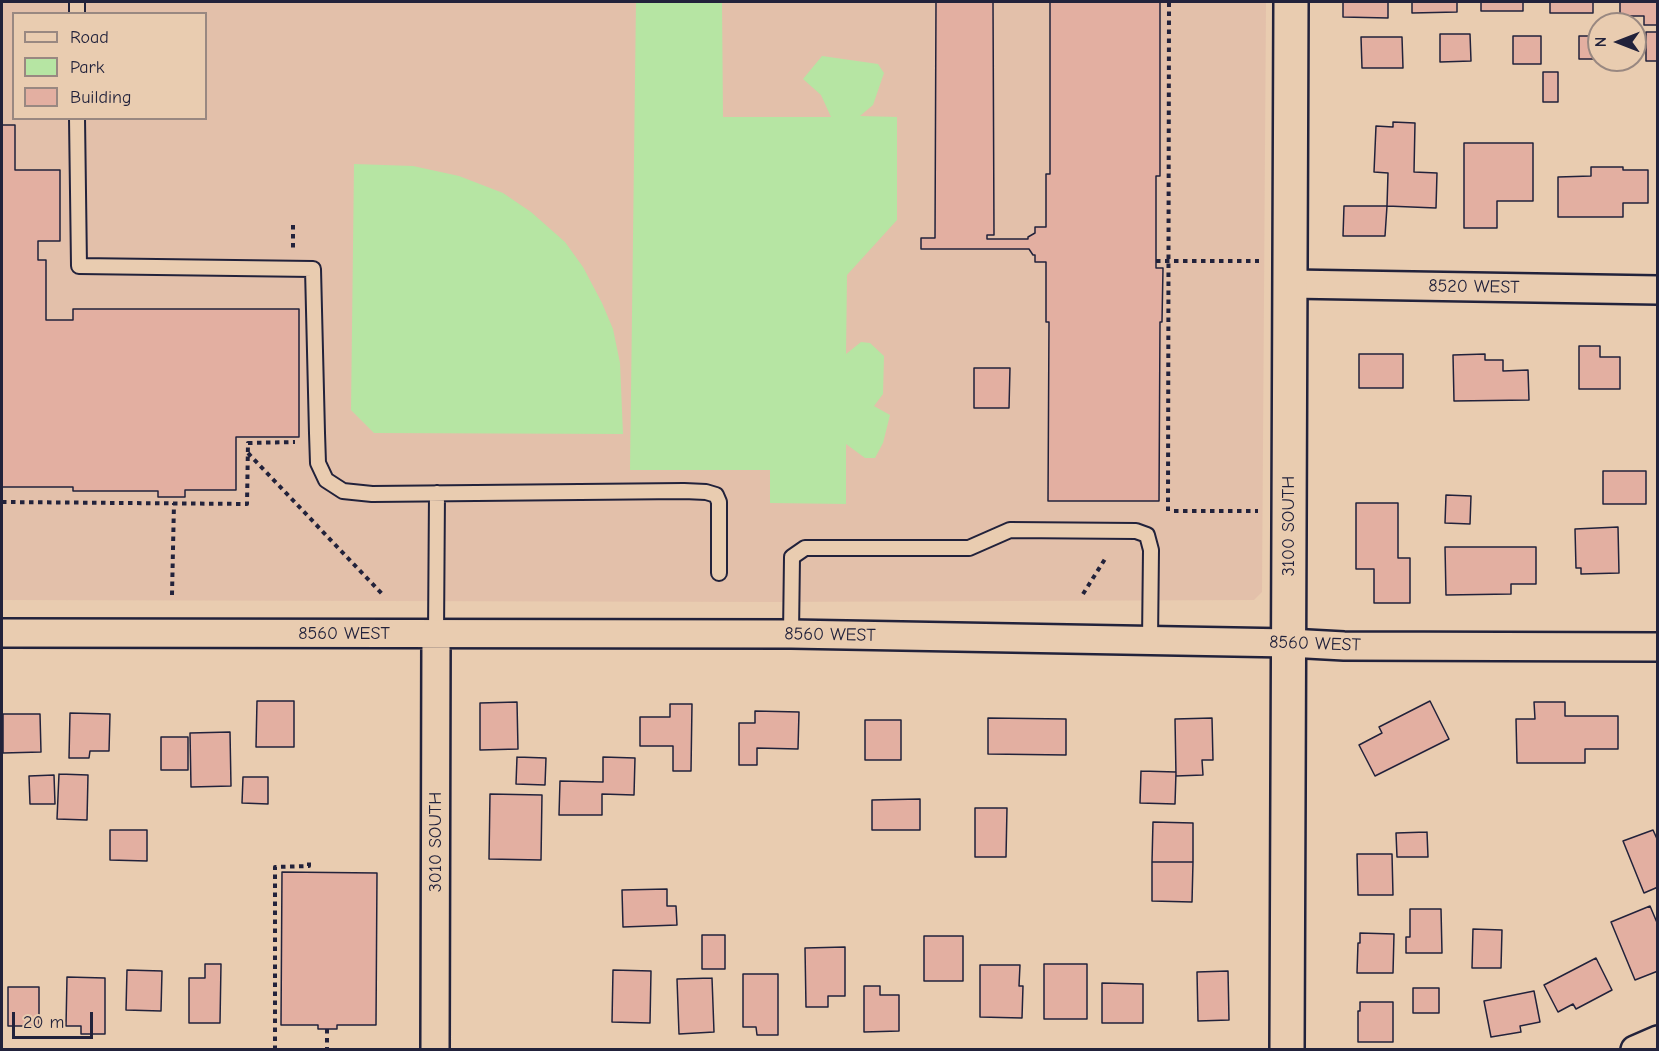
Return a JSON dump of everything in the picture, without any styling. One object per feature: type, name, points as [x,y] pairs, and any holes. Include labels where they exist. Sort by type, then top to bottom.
[{"type":"street","name":"3100 SOUTH","points":[[1287,1050],[1291,2]]},
{"type":"street","name":"8520 WEST","points":[[1290,284],[1658,290]]},
{"type":"street","name":"8560 WEST","points":[[2,633],[791,634],[1355,646],[1658,647]]},
{"type":"street","name":"3010 SOUTH","points":[[435,1050],[436,634]]},
{"type":"street","points":[[1635,1050],[1658,1040]]},
{"type":"lane","points":[[78,120],[79,266],[314,269],[318,463],[326,480],[343,491],[372,495],[684,491],[716,495],[719,502],[719,573]]},
{"type":"lane","points":[[436,634],[437,494]]},
{"type":"lane","points":[[791,634],[792,557],[805,548],[969,548],[1010,530],[1136,531],[1147,535],[1151,550],[1150,641]]},
{"type":"path","points":[[1168,511],[1169,2]]},
{"type":"path","points":[[1156,261],[1259,261]]},
{"type":"path","points":[[2,502],[247,504],[248,443],[295,442]]},
{"type":"path","points":[[248,453],[383,595]]},
{"type":"path","points":[[172,596],[174,503]]},
{"type":"path","points":[[1174,511],[1258,511]]},
{"type":"path","points":[[1083,594],[1105,559]]},
{"type":"path","points":[[275,1050],[275,867],[309,866],[309,860]]},
{"type":"path","points":[[327,1029],[327,1050]]},
{"type":"shaded area","points":[[2,2],[1266,2],[1262,592],[1254,600],[769,602],[2,600]]},
{"type":"green space","points":[[636,2],[722,2],[723,117],[831,117],[821,95],[803,79],[822,56],[878,64],[884,73],[873,105],[860,116],[897,117],[897,220],[847,275],[846,354],[861,342],[870,343],[884,356],[883,394],[874,406],[890,415],[883,443],[875,458],[865,458],[846,444],[846,504],[770,503],[770,470],[630,470]]},
{"type":"green space","points":[[354,164],[413,166],[459,176],[503,193],[531,212],[565,242],[583,267],[613,329],[620,363],[623,434],[374,433],[351,410]]},
{"type":"building","points":[[936,2],[993,2],[994,235],[987,235],[987,239],[1028,239],[1035,233],[1035,227],[1046,227],[1046,174],[1050,174],[1050,2],[1160,2],[1160,176],[1156,176],[1156,268],[1163,268],[1162,322],[1160,322],[1159,501],[1048,501],[1049,322],[1046,322],[1046,262],[1035,262],[1035,255],[1029,249],[921,249],[921,238],[935,238]]},
{"type":"building","points":[[1343,2],[1388,2],[1388,18],[1343,17]]},
{"type":"building","points":[[1412,2],[1457,2],[1457,12],[1412,13]]},
{"type":"building","points":[[1481,2],[1523,2],[1523,11],[1481,11]]},
{"type":"building","points":[[1550,2],[1593,2],[1593,12],[1550,13]]},
{"type":"building","points":[[1620,2],[1658,2],[1658,25],[1647,25],[1647,12],[1620,12]]},
{"type":"building","points":[[1647,32],[1658,32],[1658,61],[1647,61]]},
{"type":"building","points":[[1440,34],[1470,34],[1471,61],[1440,62]]},
{"type":"building","points":[[1513,36],[1541,36],[1541,64],[1513,64]]},
{"type":"building","points":[[1579,36],[1587,36],[1587,59],[1579,59]]},
{"type":"building","points":[[1361,37],[1402,37],[1403,68],[1362,68]]},
{"type":"building","points":[[1543,72],[1558,72],[1558,102],[1543,102]]},
{"type":"building","points":[[1393,122],[1415,123],[1414,172],[1437,173],[1436,208],[1387,206],[1388,173],[1374,172],[1376,126],[1393,127]]},
{"type":"building","points":[[2,125],[15,125],[15,170],[60,170],[60,241],[38,241],[38,260],[46,260],[46,320],[73,320],[73,309],[299,309],[299,437],[236,437],[236,490],[185,490],[185,497],[158,497],[158,491],[73,491],[73,487],[2,487]]},
{"type":"building","points":[[1464,143],[1533,143],[1533,201],[1497,201],[1497,228],[1464,228]]},
{"type":"building","points":[[1591,167],[1648,170],[1648,203],[1623,203],[1623,217],[1558,217],[1558,177],[1591,176]]},
{"type":"building","points":[[1344,206],[1387,206],[1385,236],[1343,236]]},
{"type":"building","points":[[1579,346],[1600,346],[1600,357],[1620,357],[1620,389],[1579,389]]},
{"type":"building","points":[[1359,354],[1403,354],[1403,388],[1359,388]]},
{"type":"building","points":[[1485,354],[1485,360],[1503,360],[1503,371],[1528,370],[1529,400],[1454,401],[1453,355]]},
{"type":"building","points":[[974,368],[1010,368],[1009,408],[974,408]]},
{"type":"building","points":[[1603,471],[1646,471],[1646,504],[1603,504]]},
{"type":"building","points":[[1446,495],[1471,496],[1470,524],[1445,523]]},
{"type":"building","points":[[1356,503],[1398,503],[1398,558],[1410,558],[1410,603],[1374,603],[1374,569],[1356,569]]},
{"type":"building","points":[[1618,527],[1619,573],[1581,574],[1581,568],[1576,568],[1575,529]]},
{"type":"building","points":[[1445,547],[1536,547],[1536,584],[1511,584],[1511,594],[1446,595]]},
{"type":"building","points":[[257,701],[294,701],[294,747],[256,747]]},
{"type":"building","points":[[1430,701],[1449,739],[1375,776],[1359,745],[1382,733],[1379,727]]},
{"type":"building","points":[[517,702],[518,749],[480,750],[480,703]]},
{"type":"building","points":[[1534,702],[1565,702],[1565,716],[1618,716],[1618,749],[1585,749],[1585,763],[1517,763],[1516,719],[1535,719]]},
{"type":"building","points":[[670,704],[692,704],[691,771],[673,771],[673,746],[640,746],[640,717],[670,717]]},
{"type":"building","points":[[755,711],[799,712],[798,749],[757,748],[757,765],[739,765],[739,723],[755,723]]},
{"type":"building","points":[[70,713],[110,714],[109,751],[90,751],[89,758],[69,758]]},
{"type":"building","points":[[3,714],[40,714],[41,752],[3,753]]},
{"type":"building","points":[[988,718],[1066,719],[1066,755],[988,754]]},
{"type":"building","points":[[1212,718],[1213,760],[1202,760],[1203,775],[1176,776],[1175,719]]},
{"type":"building","points":[[865,720],[901,720],[901,760],[865,760]]},
{"type":"building","points":[[230,732],[231,786],[191,787],[190,733]]},
{"type":"building","points":[[161,737],[188,737],[188,770],[161,770]]},
{"type":"building","points":[[517,757],[546,758],[545,785],[516,784]]},
{"type":"building","points":[[603,757],[635,758],[634,795],[602,794],[602,815],[559,815],[560,781],[603,782]]},
{"type":"building","points":[[1141,771],[1176,772],[1175,804],[1140,803]]},
{"type":"building","points":[[59,774],[88,775],[87,820],[57,819]]},
{"type":"building","points":[[54,775],[55,804],[30,804],[29,776]]},
{"type":"building","points":[[243,777],[268,777],[268,804],[242,803]]},
{"type":"building","points":[[490,794],[542,795],[541,860],[489,859]]},
{"type":"building","points":[[920,799],[920,830],[872,830],[872,800]]},
{"type":"building","points":[[975,808],[1007,808],[1006,857],[975,857]]},
{"type":"building","points":[[1153,822],[1193,823],[1193,862],[1152,862]]},
{"type":"building","points":[[110,830],[147,830],[147,861],[110,860]]},
{"type":"building","points":[[1653,830],[1658,841],[1658,887],[1644,893],[1623,841]]},
{"type":"building","points":[[1427,832],[1428,857],[1397,857],[1396,833]]},
{"type":"building","points":[[1357,854],[1392,854],[1393,895],[1358,895]]},
{"type":"building","points":[[1152,862],[1193,862],[1192,902],[1152,901]]},
{"type":"building","points":[[282,872],[377,873],[376,1025],[337,1025],[337,1029],[318,1029],[318,1025],[281,1025]]},
{"type":"building","points":[[667,889],[667,906],[676,906],[677,925],[623,927],[622,890]]},
{"type":"building","points":[[1650,906],[1658,925],[1658,971],[1635,980],[1611,922]]},
{"type":"building","points":[[1410,909],[1441,909],[1442,953],[1406,953],[1406,937],[1410,937]]},
{"type":"building","points":[[1473,929],[1502,930],[1501,968],[1472,968]]},
{"type":"building","points":[[1360,933],[1394,934],[1393,973],[1357,973]]},
{"type":"building","points":[[702,935],[725,935],[725,969],[702,969]]},
{"type":"building","points":[[924,936],[963,936],[963,981],[924,981]]},
{"type":"building","points":[[845,947],[845,996],[828,996],[828,1007],[806,1007],[805,948]]},
{"type":"building","points":[[1596,958],[1612,990],[1576,1009],[1573,1004],[1558,1012],[1544,985]]},
{"type":"building","points":[[205,964],[221,964],[220,1023],[189,1023],[189,978],[205,978]]},
{"type":"building","points":[[1044,964],[1087,964],[1087,1019],[1044,1019]]},
{"type":"building","points":[[980,965],[1020,965],[1019,986],[1023,986],[1022,1018],[980,1017]]},
{"type":"building","points":[[127,970],[162,971],[161,1011],[126,1010]]},
{"type":"building","points":[[613,970],[651,971],[650,1023],[612,1022]]},
{"type":"building","points":[[1228,971],[1229,1020],[1198,1021],[1197,972]]},
{"type":"building","points":[[743,974],[778,974],[778,1035],[757,1035],[756,1027],[743,1027]]},
{"type":"building","points":[[67,977],[105,978],[105,1034],[81,1034],[81,1026],[66,1026]]},
{"type":"building","points":[[712,978],[714,1032],[679,1034],[677,979]]},
{"type":"building","points":[[1102,983],[1143,984],[1143,1023],[1102,1023]]},
{"type":"building","points":[[864,986],[880,986],[880,995],[899,995],[899,1031],[864,1032]]},
{"type":"building","points":[[8,987],[39,987],[39,1026],[8,1026]]},
{"type":"building","points":[[1413,988],[1439,988],[1439,1013],[1413,1013]]},
{"type":"building","points":[[1534,991],[1540,1022],[1520,1026],[1521,1032],[1491,1037],[1484,1001]]},
{"type":"building","points":[[1360,1002],[1393,1002],[1393,1042],[1358,1042]]}]
